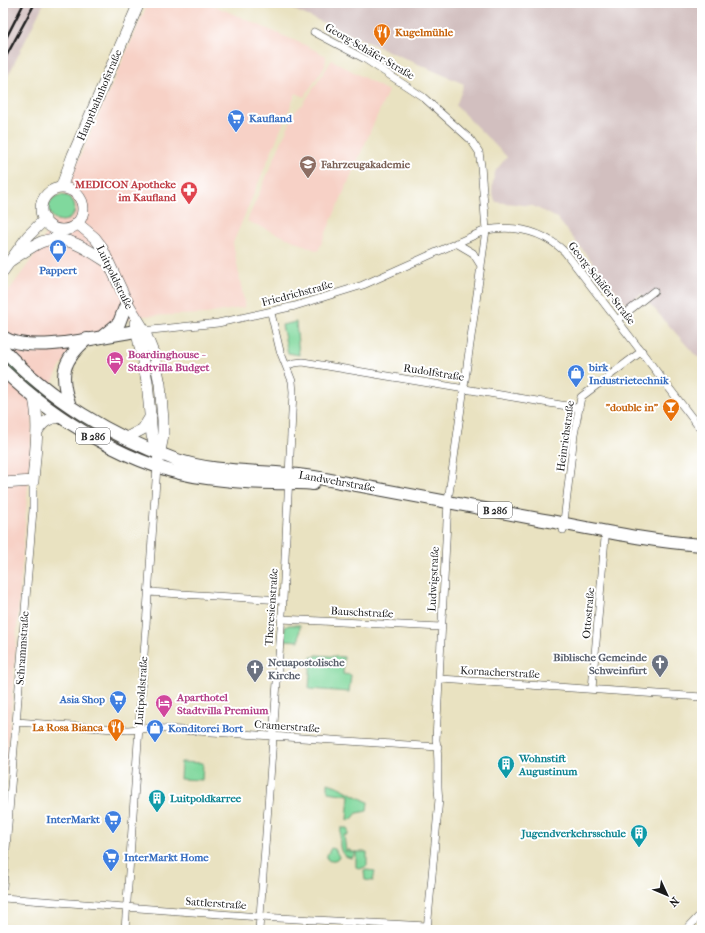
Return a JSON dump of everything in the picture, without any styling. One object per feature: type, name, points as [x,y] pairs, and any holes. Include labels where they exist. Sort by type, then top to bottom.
[{"type":"main road","points":[[102,336],[119,322],[127,302]]},
{"type":"main road","points":[[3,337],[17,344],[27,346],[140,331]]},
{"type":"main road","points":[[70,406],[63,381],[65,369],[72,354],[87,339]]},
{"type":"main road","name":"Landwehrstraße","points":[[3,349],[38,382],[96,423],[158,453],[188,464],[289,478],[448,505],[563,527],[702,545]]},
{"type":"main road","name":"Landwehrstraße","points":[[3,370],[34,398],[60,417],[107,443],[157,466],[207,478],[274,483],[289,478]]},
{"type":"main road","name":"Landwehrstraße","points":[[563,527],[605,538],[702,553]]},
{"type":"street","name":"Hauptbahnhofstraße","points":[[61,188],[73,155],[139,3]]},
{"type":"street","name":"Georg-Schäfer-Straße","points":[[314,32],[399,80],[440,111],[472,140],[479,152],[486,230],[506,228],[534,232],[553,242],[565,252],[702,431]]},
{"type":"street","points":[[61,188],[76,193],[82,201],[83,213],[77,223],[63,229],[52,227],[42,214],[43,202],[50,192],[61,188]]},
{"type":"street","points":[[3,271],[28,236],[45,219]]},
{"type":"street","name":"Luitpoldstraße","points":[[77,223],[95,238],[135,316],[140,331],[147,381],[152,436],[158,453]]},
{"type":"street","name":"Friedrichstraße","points":[[140,331],[197,326],[271,313],[363,285],[486,230]]},
{"type":"street","name":"Ludwigstraße","points":[[427,928],[439,799],[437,784],[441,680],[441,627],[448,505],[486,230]]},
{"type":"street","points":[[10,261],[37,244],[51,240],[62,240],[86,248],[109,263]]},
{"type":"street","points":[[456,243],[473,253],[481,266]]},
{"type":"street","points":[[617,320],[654,291]]},
{"type":"street","name":"Theresienstraße","points":[[259,930],[283,600],[293,392],[292,381],[280,351],[271,313]]},
{"type":"street","name":"Luitpoldstraße","points":[[125,930],[158,453],[163,436],[160,384],[154,355],[140,331]]},
{"type":"street","name":"Heinrichstraße","points":[[563,527],[581,397],[642,351]]},
{"type":"street","name":"Rudolfstraße","points":[[286,366],[303,362],[579,408]]},
{"type":"street","name":"Schrammstraße","points":[[3,887],[34,510],[33,481],[37,412],[34,398]]},
{"type":"street","points":[[126,438],[143,429],[151,416]]},
{"type":"street","points":[[37,432],[41,425],[47,420],[60,417]]},
{"type":"street","points":[[3,483],[33,481]]},
{"type":"street","name":"Ottostraße","points":[[592,689],[605,538]]},
{"type":"street","points":[[148,592],[283,600]]},
{"type":"street","name":"Bauschstraße","points":[[281,619],[441,627]]},
{"type":"street","name":"Kornacherstraße","points":[[441,680],[702,697]]},
{"type":"street","name":"Cramerstraße","points":[[16,722],[272,735],[438,747]]},
{"type":"street","name":"Sattlerstraße","points":[[3,898],[126,908],[427,928]]},
{"type":"street","points":[[686,930],[702,913]]},
{"type":"shaded area","points":[[4,3],[44,3],[3,86],[3,11]]},
{"type":"shaded area","points":[[148,3],[208,3],[307,46],[326,56],[325,66],[304,97],[296,93],[233,243],[245,307],[206,314],[137,316],[102,330],[68,353],[33,418],[3,814],[3,299],[39,249]]},
{"type":"shaded area","points":[[278,3],[702,3],[702,357],[697,357],[641,294],[627,305],[557,218],[533,206],[496,202],[492,193],[493,180],[496,170],[507,157],[456,106],[464,84]]},
{"type":"shaded area","name":"Fahrzeugakademie","points":[[332,60],[388,91],[318,251],[247,221],[295,111],[303,104]]},
{"type":"green space","points":[[62,195],[71,199],[75,208],[71,217],[62,221],[53,217],[49,208],[53,199]]},
{"type":"green space","points":[[296,322],[299,355],[288,353],[282,325]]},
{"type":"green space","points":[[3,355],[139,449],[139,452],[84,423],[33,389],[3,361]]},
{"type":"green space","points":[[289,625],[300,625],[299,641],[285,640],[285,627]]},
{"type":"green space","points":[[316,655],[344,657],[343,674],[351,675],[349,692],[309,689],[311,657],[315,657]]},
{"type":"green space","points":[[181,762],[203,763],[202,780],[180,779]]},
{"type":"green space","points":[[328,783],[368,802],[367,811],[357,813],[352,819],[347,820],[349,795],[328,792]]},
{"type":"green space","points":[[341,828],[348,828],[348,835],[344,835],[346,852],[347,850],[350,850],[350,852],[356,852],[352,858],[347,857],[341,851]]},
{"type":"green space","points":[[331,848],[335,849],[339,857],[338,859],[330,861],[327,859],[327,855]]},
{"type":"green space","points":[[356,852],[367,852],[367,866],[360,869],[356,867]]},
{"type":"green space","points":[[364,871],[375,871],[373,881],[365,880]]},
{"type":"railway","points":[[3,44],[24,3]]},
{"type":"railway","points":[[3,62],[35,3]]},
{"type":"place","name":"Kugelmühle","points":[[382,47]]},
{"type":"place","name":"Kaufland","points":[[236,133]]},
{"type":"place","name":"Fahrzeugakademie","points":[[308,179]]},
{"type":"place","name":"MEDICON Apotheke im Kaufland","points":[[189,205]]},
{"type":"place","name":"Pappert","points":[[58,263]]},
{"type":"place","name":"Boardinghouse - Stadtvilla Budget","points":[[115,375]]},
{"type":"place","name":"birk Industrietechnik","points":[[576,388]]},
{"type":"place","name":"\"double in\"","points":[[671,422]]},
{"type":"place","name":"Biblische Gemeinde Schweinfurt","points":[[660,678]]},
{"type":"place","name":"Neuapostolische Kirche","points":[[255,683]]},
{"type":"place","name":"Asia Shop","points":[[118,714]]},
{"type":"place","name":"Aparthotel Stadtvilla Premium","points":[[164,718]]},
{"type":"place","name":"La Rosa Bianca","points":[[116,742]]},
{"type":"place","name":"Konditorei Bort","points":[[155,743]]},
{"type":"place","name":"Wohnstift Augustinum","points":[[506,779]]},
{"type":"place","name":"Luitpoldkarree","points":[[157,813]]},
{"type":"place","name":"InterMarkt","points":[[113,834]]},
{"type":"place","name":"Jugendverkehrsschule","points":[[639,848]]},
{"type":"place","name":"InterMarkt Home","points":[[111,872]]}]
